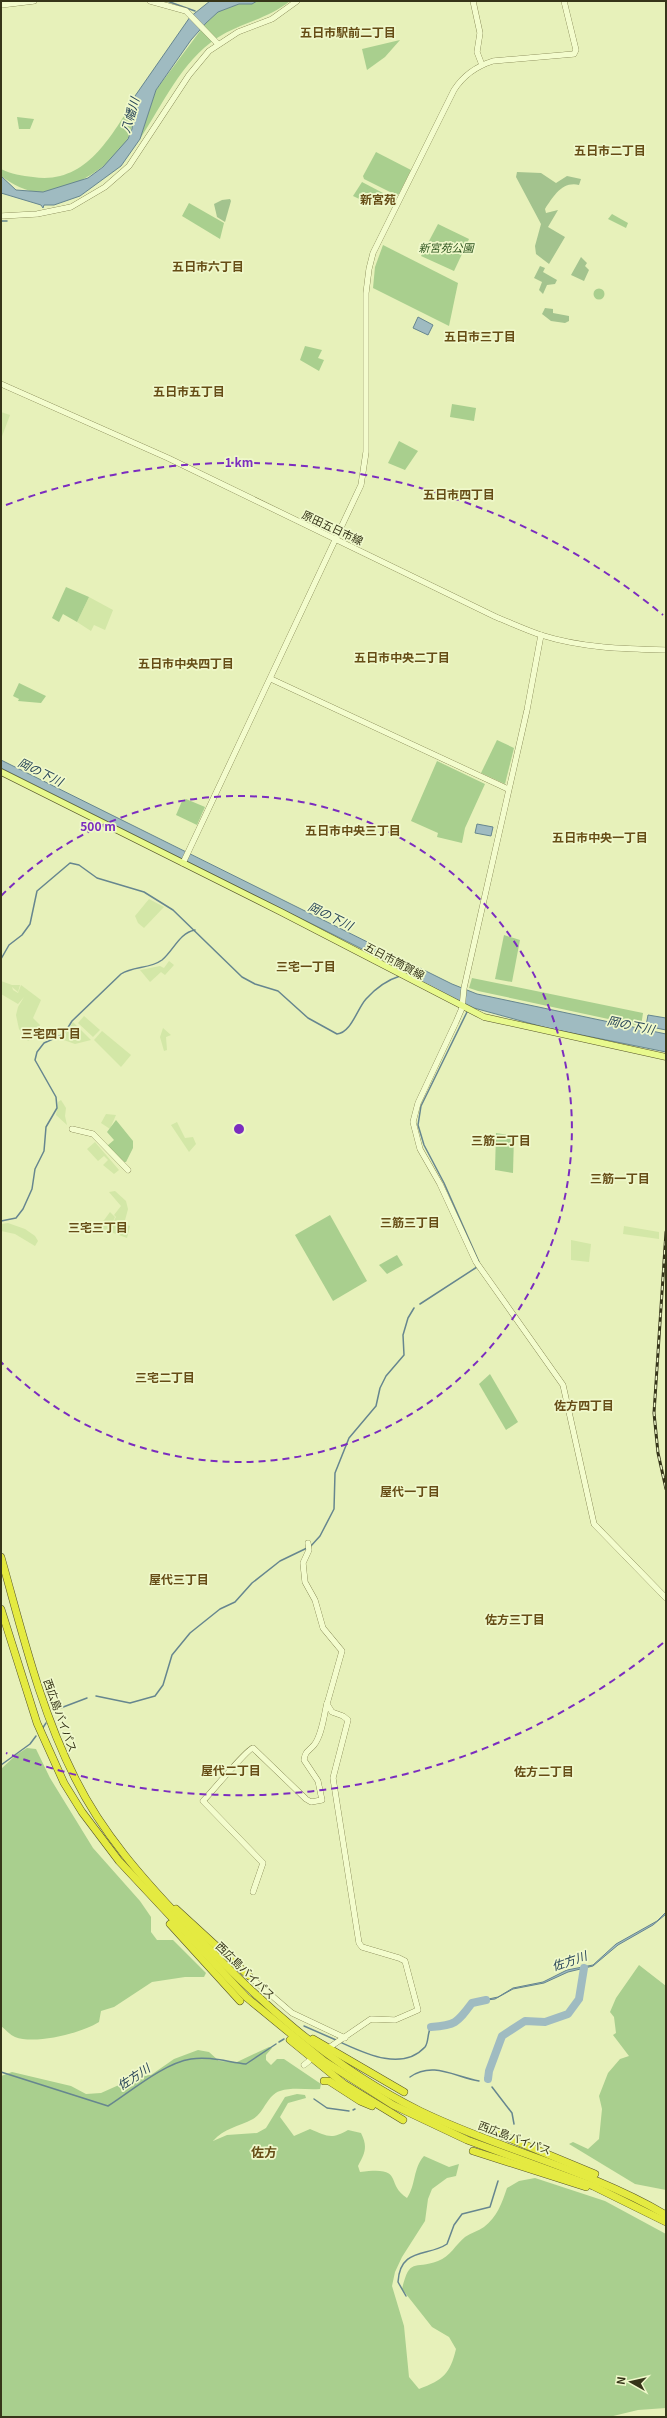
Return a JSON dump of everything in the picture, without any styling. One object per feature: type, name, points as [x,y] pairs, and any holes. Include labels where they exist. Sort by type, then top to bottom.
[{"type":"highway","name":"西広島バイパス","points":[[1,1557],[40,1691],[59,1743],[75,1778],[108,1833],[162,1898],[228,1969],[275,2013],[336,2061],[409,2105],[475,2135],[598,2180],[666,2215]]},
{"type":"highway","name":"西広島バイパス","points":[[1,1610],[27,1698],[50,1755],[64,1783],[100,1838],[149,1895],[243,1999],[324,2061],[393,2104],[467,2140],[567,2175],[620,2198],[666,2222]]},
{"type":"highway","points":[[162,1898],[182,1914],[249,1976]]},
{"type":"highway","points":[[243,1999],[308,2056],[344,2084],[403,2120]]},
{"type":"highway","points":[[275,2013],[305,2034],[404,2092]]},
{"type":"highway","points":[[324,2081],[329,2081],[360,2101],[387,2111]]},
{"type":"highway","points":[[499,2134],[552,2154],[612,2182],[666,2215]]},
{"type":"highway","points":[[473,2151],[620,2198]]},
{"type":"main road","name":"五日市筒賀線","points":[[1,772],[184,862],[363,954],[401,976],[442,995],[466,1009],[502,1023],[666,1057]]},
{"type":"street","points":[[1,5],[34,1]]},
{"type":"street","points":[[150,1],[186,11],[217,43]]},
{"type":"street","points":[[1,216],[37,214],[71,207],[105,186],[129,166],[189,75],[209,51],[238,32],[272,20],[297,1]]},
{"type":"street","points":[[473,1],[480,33],[477,52],[482,65]]},
{"type":"street","points":[[184,862],[271,679],[360,486],[365,464],[366,309],[371,260],[454,90],[466,76],[482,65],[504,59],[574,54],[576,50],[564,1]]},
{"type":"street","name":"原田五日市線","points":[[1,384],[168,458],[496,617],[542,635],[592,646],[666,650]]},
{"type":"street","points":[[542,635],[464,988],[462,999],[466,1009],[418,1103],[414,1113],[414,1129],[420,1149],[440,1184],[479,1268],[563,1385],[594,1524],[666,1598]]},
{"type":"street","points":[[271,679],[508,789]]},
{"type":"street","points":[[72,1129],[93,1134],[128,1170]]},
{"type":"street","points":[[253,1892],[263,1863],[203,1801],[227,1776],[246,1751],[252,1748],[306,1799],[311,1802],[322,1800],[318,1781],[304,1760],[307,1751],[314,1745],[317,1738],[342,1652],[323,1628],[315,1600],[306,1585],[303,1563],[309,1546]]},
{"type":"street","points":[[328,1701],[328,1707],[332,1712],[344,1716],[348,1720],[333,1778],[359,1943],[362,1947],[405,1961],[418,2010],[395,2020],[372,2019],[330,2046]]},
{"type":"street","points":[[249,1976],[292,2013],[344,2038]]},
{"type":"green space","points":[[257,1],[290,1],[263,17],[235,28],[217,38],[204,48],[183,71],[140,139],[156,90],[206,23],[218,12],[239,4],[252,4]]},
{"type":"green space","points":[[400,40],[385,57],[367,70],[362,49]]},
{"type":"green space","points":[[135,99],[130,133],[122,148],[103,167],[79,182],[54,190],[37,192],[15,185],[1,176],[1,169],[21,175],[52,178],[68,174],[82,166],[106,142]]},
{"type":"green space","points":[[17,117],[34,119],[30,129],[19,129]]},
{"type":"green space","points":[[376,152],[411,170],[399,194],[396,195],[364,179],[363,176]]},
{"type":"green space","points":[[517,172],[541,173],[556,183],[567,176],[581,179],[579,185],[568,185],[559,191],[545,209],[546,213],[558,210],[548,227],[565,237],[549,264],[536,254],[535,246],[541,224],[516,177]]},
{"type":"green space","points":[[362,182],[383,193],[376,207],[353,196]]},
{"type":"green space","points":[[230,199],[231,201],[225,222],[217,217],[214,204],[222,200]]},
{"type":"green space","points":[[189,203],[224,223],[220,239],[182,216]]},
{"type":"green space","points":[[612,214],[628,223],[626,228],[608,219]]},
{"type":"green space","name":"新宮苑公園","points":[[438,224],[469,239],[454,271],[421,256]]},
{"type":"green space","points":[[383,245],[458,283],[449,326],[373,288],[375,267]]},
{"type":"green space","points":[[581,257],[587,263],[585,266],[589,270],[584,281],[571,275]]},
{"type":"green space","points":[[540,266],[545,268],[543,272],[557,280],[555,284],[547,285],[543,294],[539,290],[542,282],[534,278]]},
{"type":"green space","points":[[599,288],[603,290],[605,294],[603,298],[599,300],[595,298],[593,294],[595,290]]},
{"type":"green space","points":[[545,308],[553,309],[553,313],[569,316],[569,321],[565,323],[551,321],[542,314]]},
{"type":"green space","points":[[305,346],[322,350],[318,358],[324,360],[319,371],[300,360]]},
{"type":"green space","points":[[452,404],[476,408],[474,421],[450,417]]},
{"type":"green space","points":[[1,412],[10,415],[1,439]]},
{"type":"green space","points":[[399,441],[418,451],[405,470],[388,463]]},
{"type":"green space","points":[[66,587],[89,597],[77,622],[63,614],[59,622],[52,618]]},
{"type":"green space","points":[[89,597],[113,610],[105,630],[94,625],[91,631],[77,622]]},
{"type":"green space","points":[[19,683],[46,696],[41,703],[18,701],[19,699],[13,696]]},
{"type":"green space","points":[[497,740],[514,748],[505,784],[481,773]]},
{"type":"green space","points":[[437,761],[485,784],[465,828],[462,843],[437,837],[438,833],[411,821]]},
{"type":"green space","points":[[186,799],[205,807],[197,825],[176,815],[182,801]]},
{"type":"green space","points":[[149,899],[164,907],[144,928],[138,923],[135,916]]},
{"type":"green space","points":[[504,935],[520,940],[512,982],[495,979]]},
{"type":"green space","points":[[169,961],[174,965],[165,975],[161,972],[150,982],[140,970],[160,966],[164,968]]},
{"type":"green space","points":[[472,978],[643,1013],[641,1026],[478,991],[469,988]]},
{"type":"green space","points":[[1,981],[12,985],[20,985],[18,992],[12,987],[13,990],[18,993],[21,985],[41,1000],[33,1018],[40,1025],[35,1035],[28,1041],[19,1029],[16,1015],[18,1007],[24,997],[18,1004],[1,994]]},
{"type":"green space","points":[[84,1016],[100,1030],[93,1037],[78,1023]]},
{"type":"green space","points":[[73,1022],[91,1040],[75,1044],[58,1038],[65,1035]]},
{"type":"green space","points":[[163,1028],[171,1035],[166,1037],[167,1050],[164,1051],[160,1037]]},
{"type":"green space","points":[[102,1031],[131,1055],[121,1067],[94,1040]]},
{"type":"green space","points":[[61,1100],[66,1108],[65,1116],[67,1125],[56,1115],[58,1102]]},
{"type":"green space","points":[[106,1114],[116,1115],[110,1129],[101,1123]]},
{"type":"green space","points":[[116,1120],[133,1141],[133,1148],[126,1162],[123,1162],[107,1146],[114,1140],[107,1132]]},
{"type":"green space","points":[[177,1122],[185,1138],[193,1137],[196,1144],[189,1152],[171,1125]]},
{"type":"green space","points":[[496,1133],[514,1136],[513,1173],[495,1170]]},
{"type":"green space","points":[[95,1142],[119,1170],[114,1174],[103,1165],[108,1160],[104,1156],[98,1161],[87,1149]]},
{"type":"green space","points":[[115,1191],[126,1201],[128,1209],[124,1224],[130,1226],[127,1238],[108,1231],[116,1217],[114,1215],[121,1206],[109,1192]]},
{"type":"green space","points":[[110,1212],[115,1217],[107,1235],[99,1227]]},
{"type":"green space","points":[[330,1215],[367,1281],[333,1301],[295,1235]]},
{"type":"green space","points":[[8,1223],[25,1229],[35,1236],[38,1241],[35,1246],[15,1234],[1,1231],[1,1224]]},
{"type":"green space","points":[[624,1226],[659,1232],[659,1239],[623,1234]]},
{"type":"green space","points":[[571,1240],[591,1244],[589,1262],[571,1260]]},
{"type":"green space","points":[[397,1255],[403,1265],[387,1274],[379,1265]]},
{"type":"green space","points":[[490,1374],[518,1422],[506,1430],[479,1384]]},
{"type":"green space","points":[[27,1748],[36,1749],[50,1778],[93,1848],[140,1901],[151,1917],[151,1932],[157,1940],[173,1940],[206,1973],[204,1977],[185,1977],[152,1982],[114,2007],[101,2011],[99,2022],[91,2026],[58,2037],[34,2040],[15,2037],[1,2026],[1,1769],[16,1755]]},
{"type":"green space","points":[[639,1965],[666,1986],[666,2190],[635,2184],[569,2144],[573,2142],[588,2149],[599,2139],[602,2109],[599,2096],[608,2073],[620,2059],[629,2056],[613,2035],[616,2033],[614,2017],[610,2012],[616,1998]]},
{"type":"green space","points":[[269,2047],[272,2048],[266,2055],[266,2060],[271,2065],[277,2059],[284,2059],[321,2084],[320,2089],[290,2089],[280,2091],[272,2096],[260,2113],[253,2119],[227,2130],[213,2141],[227,2135],[257,2133],[266,2128],[285,2097],[297,2094],[305,2095],[306,2098],[288,2103],[280,2117],[294,2136],[310,2129],[329,2136],[337,2135],[348,2130],[361,2133],[365,2150],[358,2166],[360,2172],[384,2171],[392,2177],[396,2187],[407,2198],[412,2188],[420,2161],[424,2156],[449,2167],[459,2164],[456,2176],[447,2178],[432,2189],[428,2199],[425,2221],[402,2257],[395,2272],[392,2286],[404,2326],[409,2377],[419,2389],[440,2379],[444,2375],[451,2365],[456,2349],[449,2337],[432,2327],[402,2289],[407,2272],[414,2266],[438,2261],[446,2257],[465,2237],[489,2223],[496,2214],[507,2188],[519,2181],[535,2178],[605,2201],[666,2234],[666,2408],[638,2410],[609,2417],[1,2417],[1,2076],[12,2072],[71,2086],[86,2094],[101,2093],[139,2076],[151,2075],[174,2059],[198,2050],[209,2052],[219,2061],[237,2062]]},
{"type":"water","points":[[210,1],[257,1],[252,4],[239,4],[218,12],[191,40],[156,90],[140,139],[121,166],[80,196],[54,205],[44,205],[43,208],[41,205],[1,193],[1,176],[16,190],[43,192],[88,178],[103,167],[128,139],[132,129],[135,96],[190,17]]},
{"type":"water","points":[[418,317],[433,325],[428,335],[413,328]]},
{"type":"water","points":[[1,760],[452,984],[477,994],[666,1034],[666,1052],[547,1028],[474,1008],[408,975],[404,970],[1,768]]},
{"type":"water","points":[[477,824],[493,827],[491,836],[475,833]]},
{"type":"water","points":[[648,1015],[666,1018],[666,1030],[646,1026]]},
{"type":"water","points":[[666,1912],[666,1914],[653,1925],[618,1945],[593,1966],[568,1972],[544,1983],[513,1989],[495,1999],[479,2001],[498,1997],[513,1988],[543,1982],[567,1970],[593,1965],[616,1944],[657,1921]]},
{"type":"waterway","points":[[167,1],[195,11]]},
{"type":"waterway","points":[[1,221],[7,221]]},
{"type":"waterway","points":[[1,959],[9,945],[22,935],[30,924],[37,891],[70,863],[79,865],[97,878],[144,892],[173,910],[242,977],[255,984],[278,991],[308,1018],[337,1034],[346,1030],[363,1003],[373,992],[386,982],[400,976]]},
{"type":"waterway","points":[[1,1221],[16,1218],[23,1209],[32,1189],[35,1169],[44,1151],[46,1127],[57,1108],[56,1097],[35,1060],[37,1052],[44,1043],[64,1034],[72,1021],[121,974],[126,971],[157,963],[166,956],[181,938],[189,932],[195,930]]},
{"type":"waterway","points":[[468,1010],[421,1106],[418,1125],[424,1145],[444,1183],[479,1262]]},
{"type":"waterway","points":[[420,1304],[477,1267]]},
{"type":"waterway","points":[[310,1547],[320,1536],[334,1509],[335,1473],[349,1438],[376,1406],[380,1388],[386,1376],[404,1355],[403,1335],[408,1318],[414,1308]]},
{"type":"waterway","points":[[96,1696],[130,1703],[155,1696],[163,1685],[172,1655],[190,1633],[220,1609],[235,1602],[252,1583],[280,1561],[307,1548]]},
{"type":"waterway","points":[[58,1709],[87,1698]]},
{"type":"waterway","points":[[42,1729],[46,1723]]},
{"type":"waterway","points":[[1,1765],[30,1744],[36,1736]]},
{"type":"waterway","points":[[488,2079],[489,2071],[502,2036],[525,2021],[545,2022],[568,2014],[579,1999],[584,1968]]},
{"type":"waterway","name":"佐方川","points":[[431,2027],[451,2024],[459,2019],[472,2003],[486,2000]]},
{"type":"waterway","name":"佐方川","points":[[304,2026],[336,2040]]},
{"type":"waterway","name":"佐方川","points":[[340,2042],[360,2051],[383,2058],[405,2058],[416,2054],[425,2047],[431,2027]]},
{"type":"waterway","name":"佐方川","points":[[279,2042],[284,2039]]},
{"type":"waterway","name":"佐方川","points":[[1,2072],[108,2106],[170,2066],[198,2058],[246,2064],[276,2044]]},
{"type":"waterway","points":[[410,2077],[419,2072],[436,2070],[479,2081]]},
{"type":"waterway","points":[[492,2087],[512,2113],[514,2124]]},
{"type":"waterway","points":[[314,2099],[327,2108],[349,2111]]},
{"type":"waterway","points":[[406,2296],[398,2282],[400,2271],[404,2263],[409,2258],[440,2248],[447,2244],[454,2225],[462,2214],[490,2207],[498,2181]]},
{"type":"railway","points":[[666,1232],[654,1413],[658,1453],[666,1489]]},
{"type":"district","name":"五日市駅前二丁目","points":[[348,31]]},
{"type":"district","name":"五日市二丁目","points":[[610,149]]},
{"type":"district","name":"新宮苑","points":[[378,198]]},
{"type":"district","name":"五日市六丁目","points":[[208,265]]},
{"type":"district","name":"五日市三丁目","points":[[480,335]]},
{"type":"district","name":"五日市五丁目","points":[[189,390]]},
{"type":"district","name":"五日市四丁目","points":[[459,493]]},
{"type":"district","name":"五日市中央二丁目","points":[[402,656]]},
{"type":"district","name":"五日市中央四丁目","points":[[186,662]]},
{"type":"district","name":"五日市中央三丁目","points":[[353,829]]},
{"type":"district","name":"五日市中央一丁目","points":[[600,836]]},
{"type":"district","name":"三宅一丁目","points":[[306,965]]},
{"type":"district","name":"三宅四丁目","points":[[51,1032]]},
{"type":"district","name":"三筋二丁目","points":[[501,1139]]},
{"type":"district","name":"三筋一丁目","points":[[620,1177]]},
{"type":"district","name":"三筋三丁目","points":[[410,1221]]},
{"type":"district","name":"三宅三丁目","points":[[98,1226]]},
{"type":"district","name":"三宅二丁目","points":[[165,1376]]},
{"type":"district","name":"佐方四丁目","points":[[584,1404]]},
{"type":"district","name":"屋代一丁目","points":[[410,1490]]},
{"type":"district","name":"屋代三丁目","points":[[179,1578]]},
{"type":"district","name":"佐方三丁目","points":[[515,1618]]},
{"type":"district","name":"屋代二丁目","points":[[231,1769]]},
{"type":"district","name":"佐方二丁目","points":[[544,1770]]},
{"type":"district","name":"佐方","points":[[264,2151]]},
{"type":"water label","name":"八幡川","points":[[129,115]]},
{"type":"water label","name":"岡の下川","points":[[41,771]]},
{"type":"water label","name":"岡の下川","points":[[331,915]]},
{"type":"water label","name":"岡の下川","points":[[631,1024]]}]
